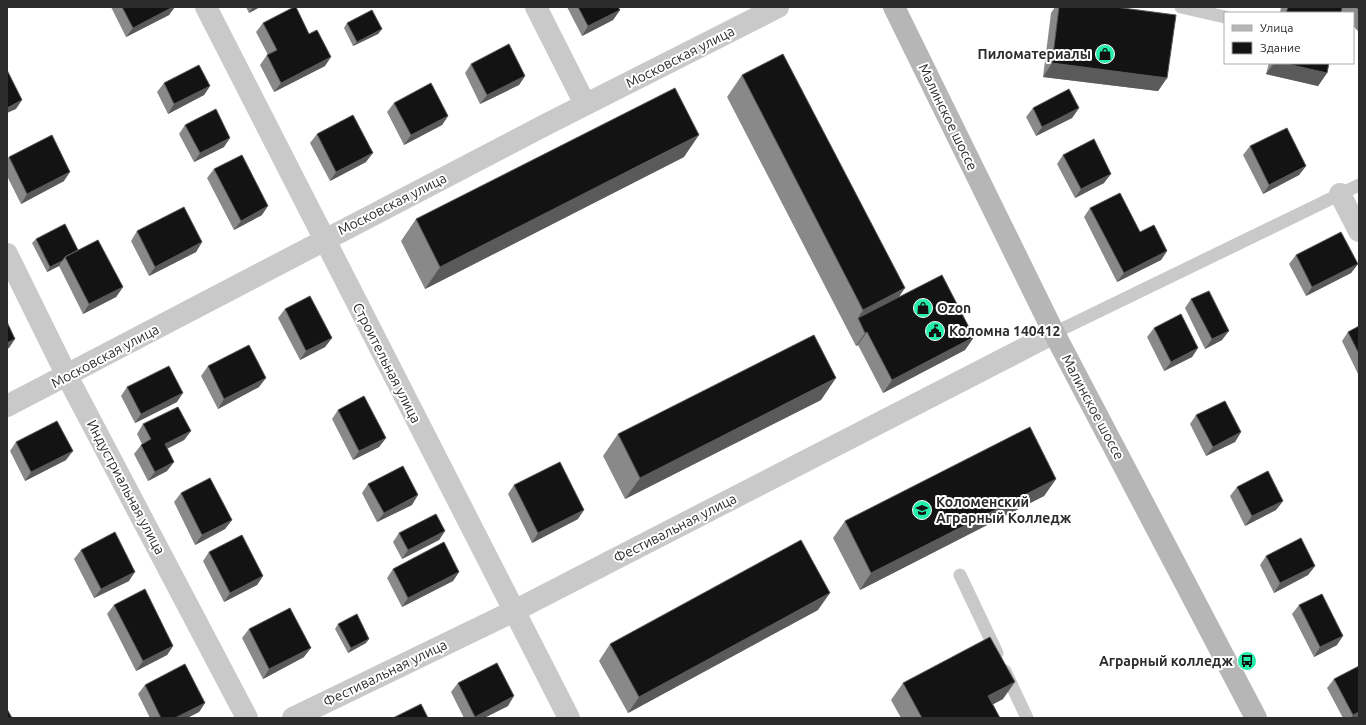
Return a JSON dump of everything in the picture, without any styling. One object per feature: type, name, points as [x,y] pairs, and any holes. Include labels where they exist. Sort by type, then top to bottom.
[{"type":"main road","name":"Малинское шоссе","points":[[894,7],[1054,333],[1253,717]]},
{"type":"street","name":"Строительная улица","points":[[206,7],[569,718]]},
{"type":"street","points":[[536,7],[585,104]]},
{"type":"street","name":"Московская улица","points":[[7,406],[68,376],[324,239],[585,104],[778,7]]},
{"type":"street","points":[[1350,190],[1359,231]]},
{"type":"street","name":"Индустриальная улица","points":[[7,254],[68,376],[247,718]]},
{"type":"street","name":"Фестивальная улица","points":[[293,718],[514,611],[1054,333]]},
{"type":"lane","points":[[1181,7],[1224,17]]},
{"type":"lane","points":[[1054,333],[1350,190]]},
{"type":"lane","points":[[960,575],[1028,718]]},
{"type":"building","points":[[122,7],[173,7],[133,28]]},
{"type":"building","points":[[296,7],[309,34],[317,30],[331,57],[281,83],[267,55],[277,50],[263,23]]},
{"type":"building","points":[[578,7],[618,7],[620,10],[588,26]]},
{"type":"building","points":[[1059,7],[1115,7],[1176,15],[1167,78],[1052,63]]},
{"type":"building","points":[[1288,7],[1342,8],[1341,12],[1286,12]]},
{"type":"building","points":[[372,10],[382,29],[357,42],[347,23]]},
{"type":"building","points":[[509,44],[525,76],[487,95],[471,64]]},
{"type":"building","points":[[783,54],[905,288],[863,310],[742,75]]},
{"type":"building","points":[[1287,64],[1329,64],[1327,73]]},
{"type":"building","points":[[199,65],[210,86],[174,104],[164,83]]},
{"type":"building","points":[[7,70],[22,100],[7,108]]},
{"type":"building","points":[[431,83],[448,116],[411,135],[394,103]]},
{"type":"building","points":[[675,88],[699,135],[440,267],[416,219]]},
{"type":"building","points":[[1069,89],[1079,108],[1042,127],[1033,108]]},
{"type":"building","points":[[216,109],[230,138],[200,153],[185,125]]},
{"type":"building","points":[[353,115],[373,153],[336,172],[317,134]]},
{"type":"building","points":[[1287,128],[1306,166],[1269,185],[1250,146]]},
{"type":"building","points":[[52,135],[70,172],[27,194],[9,157]]},
{"type":"building","points":[[1094,139],[1111,174],[1081,189],[1063,155]]},
{"type":"building","points":[[242,155],[268,206],[241,221],[214,169]]},
{"type":"building","points":[[1120,193],[1140,232],[1154,225],[1167,251],[1124,273],[1090,208]]},
{"type":"building","points":[[184,207],[202,242],[155,267],[137,231]]},
{"type":"building","points":[[65,224],[78,250],[50,267],[36,239]]},
{"type":"building","points":[[1341,232],[1358,264],[1312,287],[1296,255]]},
{"type":"building","points":[[98,240],[123,287],[89,304],[65,257]]},
{"type":"building","points":[[942,275],[974,337],[892,380],[858,318]]},
{"type":"building","points":[[1209,291],[1229,331],[1212,339],[1191,299]]},
{"type":"building","points":[[310,296],[332,338],[306,351],[285,309]]},
{"type":"building","points":[[1181,314],[1198,348],[1171,362],[1154,328]]},
{"type":"building","points":[[7,322],[15,339],[7,343]]},
{"type":"building","points":[[1359,326],[1359,354],[1348,332]]},
{"type":"building","points":[[814,335],[836,378],[640,478],[618,434]]},
{"type":"building","points":[[249,345],[266,378],[224,399],[208,366]]},
{"type":"building","points":[[169,366],[183,393],[141,414],[127,387]]},
{"type":"building","points":[[364,396],[386,438],[359,451],[338,410]]},
{"type":"building","points":[[1225,401],[1241,432],[1213,447],[1196,415]]},
{"type":"building","points":[[178,407],[191,431],[165,444],[174,462],[155,472],[141,445],[151,439],[143,424]]},
{"type":"building","points":[[57,421],[73,451],[31,472],[16,442]]},
{"type":"building","points":[[1030,427],[1056,479],[871,573],[845,521]]},
{"type":"building","points":[[560,462],[584,510],[538,533],[514,485]]},
{"type":"building","points":[[403,466],[418,495],[384,513],[368,484]]},
{"type":"building","points":[[1268,471],[1283,501],[1252,516],[1237,487]]},
{"type":"building","points":[[210,478],[232,520],[202,535],[181,493]]},
{"type":"building","points":[[436,514],[445,531],[408,550],[399,533]]},
{"type":"building","points":[[115,532],[135,572],[101,589],[81,550]]},
{"type":"building","points":[[242,535],[263,576],[230,593],[209,552]]},
{"type":"building","points":[[1301,538],[1315,566],[1280,583],[1266,556]]},
{"type":"building","points":[[801,540],[830,593],[639,697],[610,644]]},
{"type":"building","points":[[444,542],[459,572],[408,598],[393,569]]},
{"type":"building","points":[[145,589],[173,646],[143,661],[114,605]]},
{"type":"building","points":[[1322,594],[1343,636],[1320,647],[1299,605]]},
{"type":"building","points":[[290,608],[311,648],[269,669],[249,629]]},
{"type":"building","points":[[357,614],[369,639],[351,648],[338,624]]},
{"type":"building","points":[[990,637],[1015,682],[988,696],[1000,718],[922,718],[903,683]]},
{"type":"building","points":[[497,663],[514,696],[475,717],[458,683]]},
{"type":"building","points":[[185,664],[205,703],[175,718],[161,718],[145,685]]},
{"type":"building","points":[[1359,666],[1359,712],[1353,715],[1334,679]]},
{"type":"building","points":[[421,704],[428,718],[393,718]]},
{"type":"building","points":[[7,709],[12,718],[7,718]]},
{"type":"place","name":"Пиломатериалы","points":[[1105,54]]},
{"type":"place","name":"Ozon","points":[[923,308]]},
{"type":"place","name":"Коломна 140412","points":[[935,331]]},
{"type":"place","name":"Коломенский Аграрный Колледж","points":[[922,510]]},
{"type":"place","name":"Аграрный колледж","points":[[1247,661]]}]
